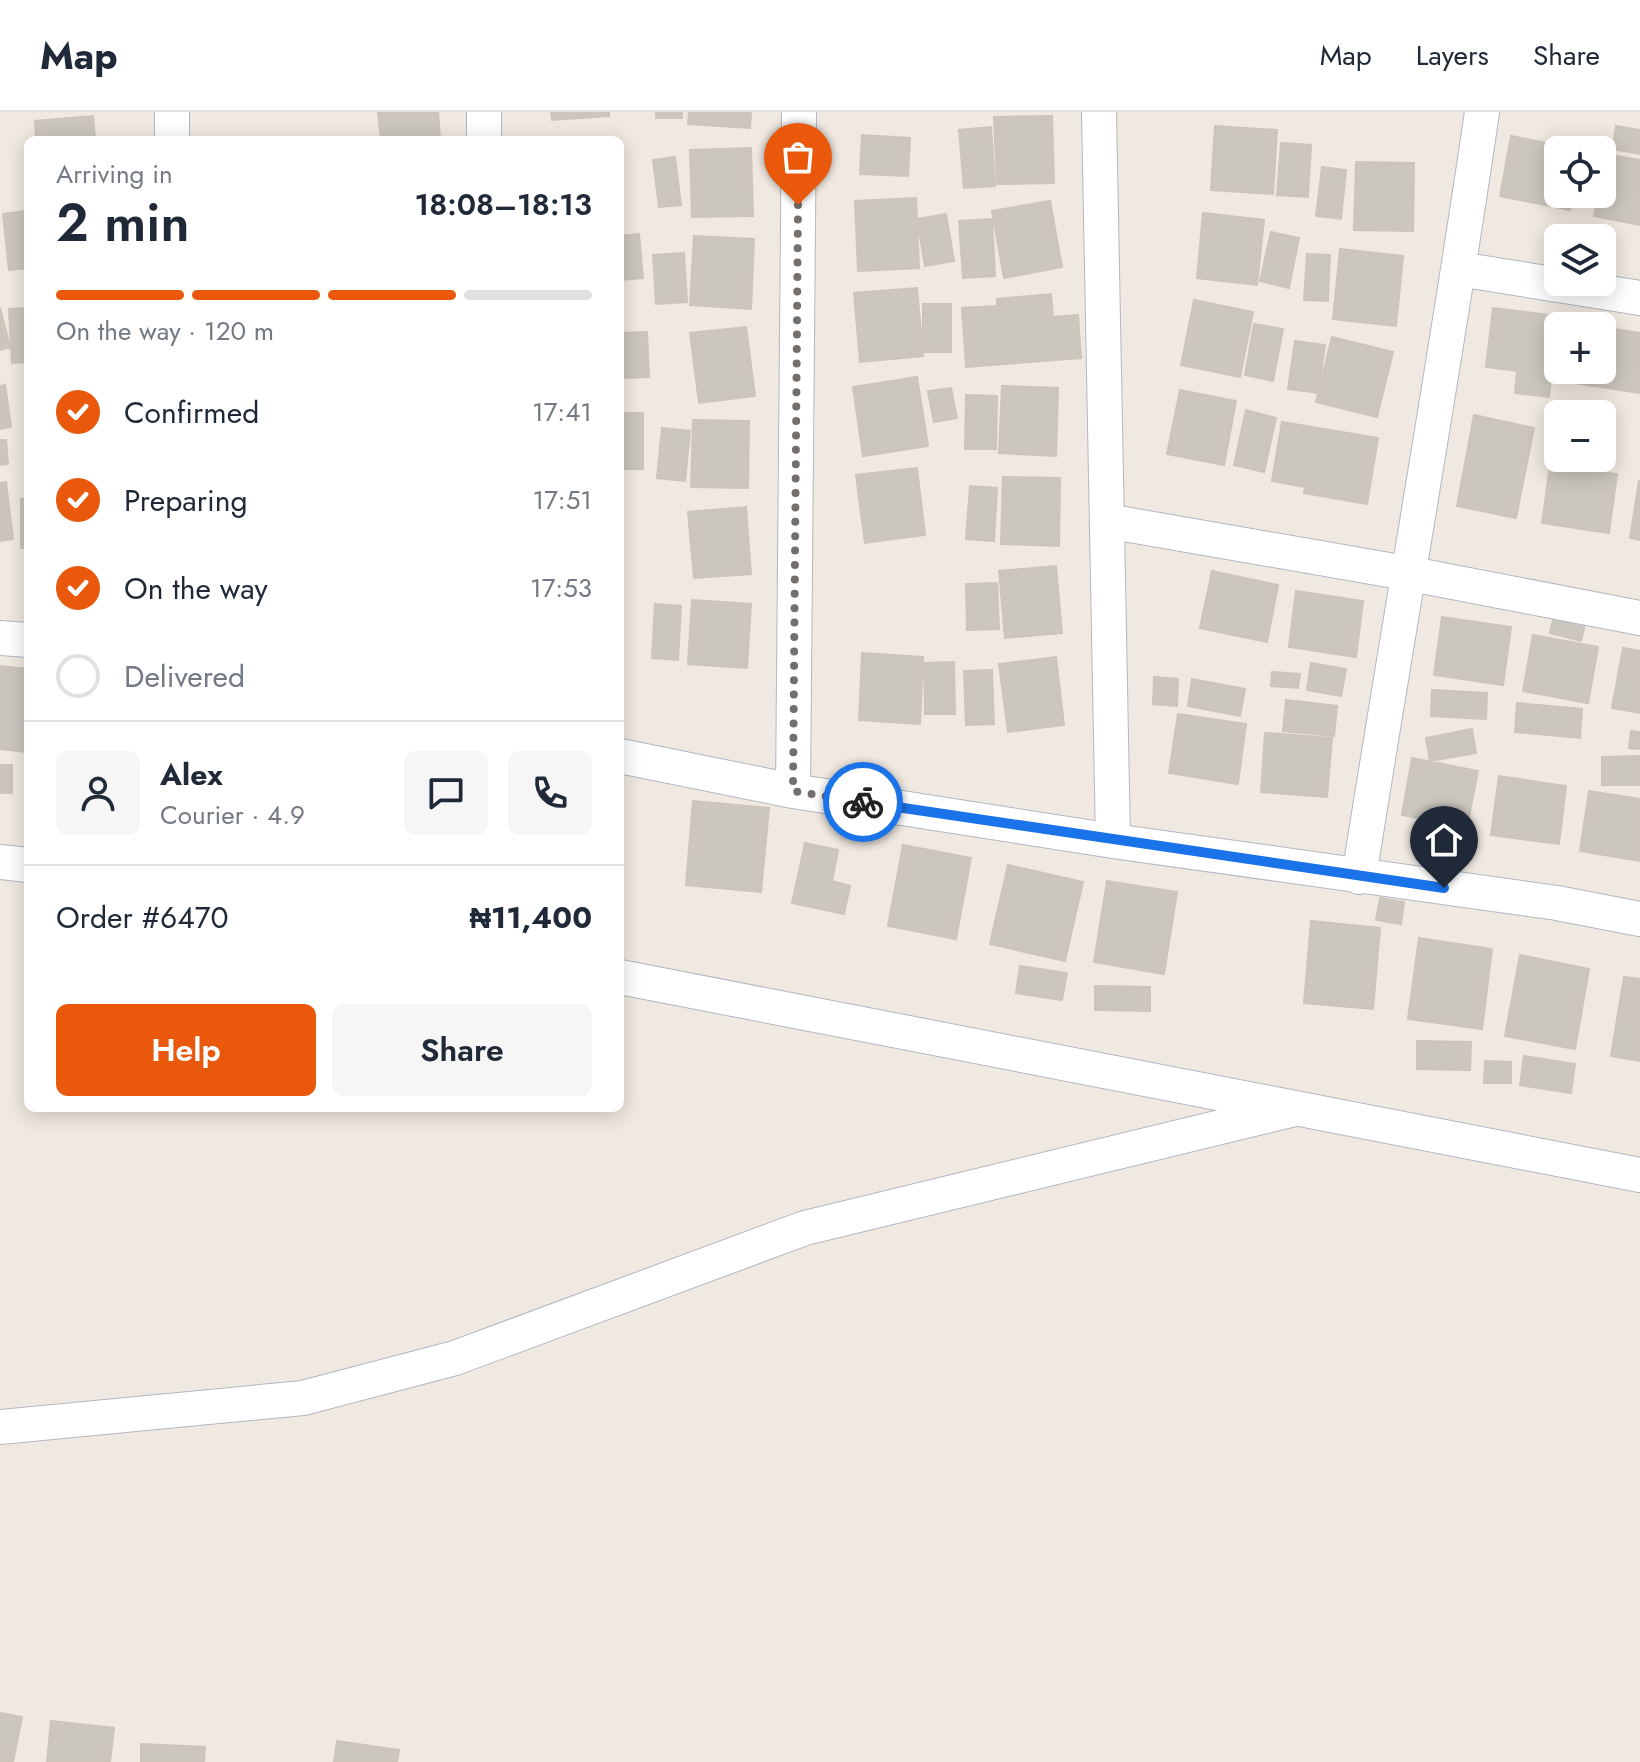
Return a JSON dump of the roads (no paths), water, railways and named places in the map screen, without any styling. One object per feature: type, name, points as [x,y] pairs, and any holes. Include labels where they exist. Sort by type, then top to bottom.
[{"type":"street","points":[[172,112],[172,136]]},
{"type":"street","points":[[484,112],[484,136]]},
{"type":"street","points":[[793,791],[799,112]]},
{"type":"street","points":[[1099,112],[1113,841]]},
{"type":"street","points":[[1359,877],[1482,112]]},
{"type":"street","points":[[1459,269],[1640,298]]},
{"type":"street","points":[[1107,521],[1640,618]]},
{"type":"street","points":[[0,638],[24,640]]},
{"type":"street","points":[[624,757],[793,791],[1113,841],[1557,903],[1640,919]]},
{"type":"street","points":[[0,862],[24,865]]},
{"type":"street","points":[[624,978],[1640,1175]]},
{"type":"street","points":[[0,1427],[303,1398],[455,1358],[805,1228],[1295,1109]]}]
